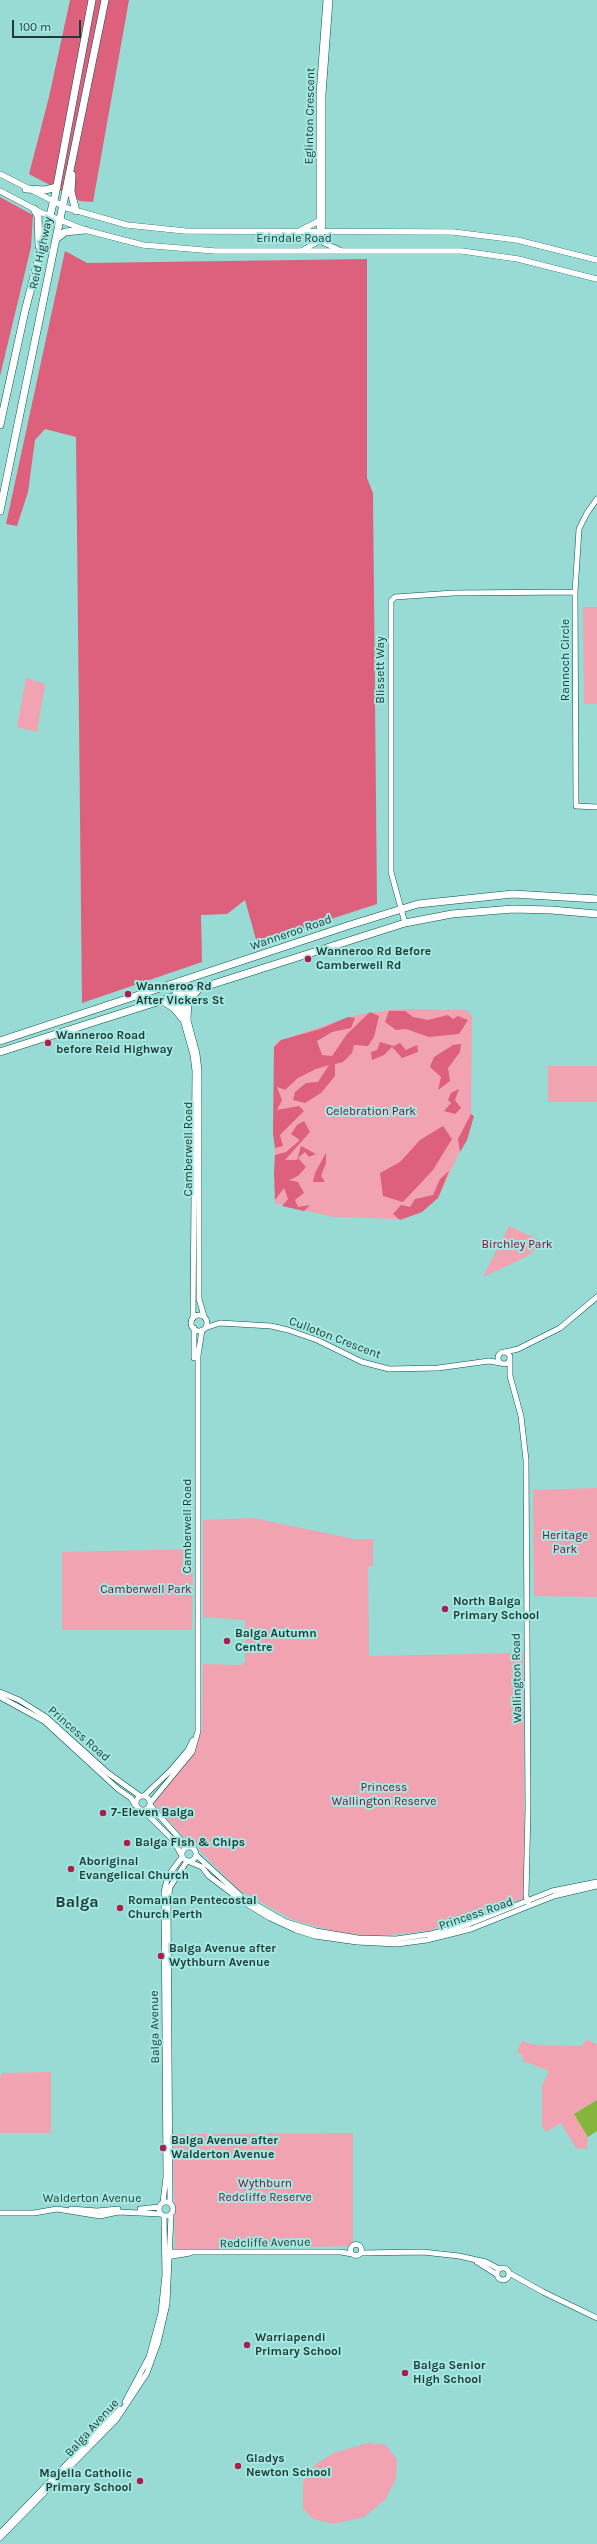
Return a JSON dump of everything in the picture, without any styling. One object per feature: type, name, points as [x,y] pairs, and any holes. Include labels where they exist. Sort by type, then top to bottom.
[{"type":"highway","name":"Reid Highway","points":[[0,425],[25,311],[57,187],[92,0]]},
{"type":"highway","name":"Reid Highway","points":[[0,510],[105,0]]},
{"type":"highway","points":[[74,149],[71,192],[76,211]]},
{"type":"highway","points":[[26,189],[46,190],[57,187]]},
{"type":"highway","points":[[34,209],[39,220],[40,256]]},
{"type":"highway","points":[[55,239],[65,232],[85,230]]},
{"type":"highway","name":"Wanneroo Road","points":[[0,1040],[418,904],[493,895],[542,895],[597,899]]},
{"type":"highway","name":"Wanneroo Road","points":[[0,1052],[405,923],[452,914],[506,910],[551,910],[597,914]]},
{"type":"highway","points":[[185,1019],[188,1001],[199,989]]},
{"type":"highway","points":[[163,1001],[174,1008],[185,1019]]},
{"type":"main road","name":"Erindale Road","points":[[0,174],[26,189],[76,211],[120,223],[168,230],[467,233],[517,240],[597,260]]},
{"type":"main road","name":"Erindale Road","points":[[0,190],[34,209],[85,230],[126,241],[172,249],[445,250],[482,253],[518,259],[597,279]]},
{"type":"main road","points":[[297,232],[319,222]]},
{"type":"street","name":"Eglinton Crescent","points":[[326,0],[319,94],[319,222],[324,243],[340,250]]},
{"type":"street","name":"Eglinton Crescent","points":[[322,232],[323,87],[330,0]]},
{"type":"street","points":[[303,250],[317,242],[322,232]]},
{"type":"street","name":"Rannoch Circle","points":[[597,499],[586,513],[579,529],[575,592],[576,806],[597,807]]},
{"type":"street","name":"Blissett Way","points":[[405,923],[391,872],[391,601],[395,597],[454,593],[575,592]]},
{"type":"street","name":"Camberwell Road","points":[[150,1804],[192,1752],[198,1731],[198,1356],[204,1329],[204,1317],[199,1300],[199,1071],[175,983]]},
{"type":"street","name":"Camberwell Road","points":[[142,1796],[165,1776],[188,1750],[195,1731],[194,1328],[192,1322],[195,1072],[185,1019]]},
{"type":"street","name":"Culloton Crescent","points":[[489,1361],[498,1355],[518,1349],[560,1328],[597,1296]]},
{"type":"street","points":[[193,1318],[197,1315],[204,1317]]},
{"type":"street","name":"Culloton Crescent","points":[[204,1317],[220,1323],[271,1326],[288,1330],[317,1340],[362,1362],[389,1369],[438,1368],[489,1361],[502,1363],[510,1358],[518,1349]]},
{"type":"street","name":"Culloton Crescent","points":[[204,1329],[220,1323]]},
{"type":"street","points":[[194,1328],[204,1329]]},
{"type":"street","points":[[505,1352],[510,1358]]},
{"type":"street","points":[[498,1355],[502,1363]]},
{"type":"street","name":"Wallington Road","points":[[510,1358],[510,1376],[521,1416],[526,1460],[528,1903]]},
{"type":"street","name":"Wallington Road","points":[[502,1363],[510,1376]]},
{"type":"street","name":"Princess Road","points":[[0,1692],[19,1700],[46,1717],[108,1773],[142,1796]]},
{"type":"street","name":"Princess Road","points":[[0,1697],[44,1721],[118,1789],[132,1798],[136,1805]]},
{"type":"street","points":[[182,1856],[173,1840],[144,1811],[138,1809],[136,1801],[142,1796],[187,1847]]},
{"type":"street","points":[[144,1811],[150,1804]]},
{"type":"street","name":"Princess Road","points":[[187,1847],[194,1848],[196,1855],[243,1900]]},
{"type":"street","name":"Balga Avenue","points":[[163,2202],[166,2177],[164,1892],[168,1876],[187,1847]]},
{"type":"street","name":"Balga Avenue","points":[[170,2203],[168,1901],[170,1887],[196,1855]]},
{"type":"street","name":"Princess Road","points":[[182,1856],[189,1862],[202,1867],[209,1876],[243,1900],[298,1926],[347,1937],[390,1939],[426,1936],[469,1924],[571,1886],[597,1882]]},
{"type":"street","name":"Wallington Road","points":[[527,1885],[534,1901]]},
{"type":"street","name":"Princess Road","points":[[534,1901],[597,1886]]},
{"type":"street","points":[[163,2202],[170,2203],[174,2209],[171,2215],[162,2215],[159,2208],[163,2202]]},
{"type":"street","name":"Walderton Avenue","points":[[0,2211],[55,2206],[97,2211],[159,2208]]},
{"type":"street","name":"Walderton Avenue","points":[[0,2211],[34,2213],[58,2210],[100,2216],[118,2212],[162,2215]]},
{"type":"street","name":"Balga Avenue","points":[[0,2538],[112,2424],[138,2388],[153,2358],[163,2324],[167,2254],[162,2215]]},
{"type":"street","name":"Balga Avenue","points":[[0,2533],[109,2421],[131,2393],[144,2370],[158,2329],[163,2304],[171,2215]]},
{"type":"street","points":[[352,2254],[351,2247],[356,2245],[361,2250],[423,2252],[476,2261],[498,2272],[501,2281],[520,2280]]},
{"type":"street","name":"Redcliffe Avenue","points":[[341,2252],[351,2247]]},
{"type":"street","name":"Redcliffe Avenue","points":[[167,2254],[341,2252],[357,2256],[361,2250]]},
{"type":"street","points":[[498,2272],[505,2268],[520,2280],[597,2318]]},
{"type":"street","points":[[507,2280],[509,2272]]},
{"type":"green space","points":[[583,607],[597,607],[597,704],[584,704]]},
{"type":"green space","points":[[26,678],[45,684],[37,732],[17,727]]},
{"type":"green space","name":"Celebration Park","points":[[396,1009],[467,1010],[472,1016],[471,1128],[438,1198],[400,1219],[333,1217],[275,1203],[274,1046],[278,1041],[356,1015]]},
{"type":"green space","points":[[548,1066],[597,1066],[597,1102],[548,1102]]},
{"type":"green space","name":"Birchley Park","points":[[509,1226],[544,1242],[526,1257],[483,1277]]},
{"type":"green space","name":"Heritage Park","points":[[597,1488],[597,1597],[534,1596],[533,1490]]},
{"type":"green space","name":"Princess Wallington Reserve","points":[[253,1518],[354,1539],[373,1539],[373,1566],[368,1566],[369,1656],[523,1653],[525,1898],[428,1931],[380,1936],[344,1934],[293,1920],[239,1890],[201,1852],[197,1845],[187,1841],[151,1800],[192,1757],[202,1729],[203,1664],[241,1665],[245,1662],[245,1620],[203,1617],[203,1520]]},
{"type":"green space","name":"Camberwell Park","points":[[193,1549],[192,1630],[62,1630],[62,1552]]},
{"type":"green space","points":[[587,2039],[597,2045],[597,2100],[574,2114],[588,2137],[587,2149],[576,2148],[561,2123],[546,2132],[542,2126],[542,2086],[549,2071],[523,2061],[522,2055],[517,2052],[522,2041],[534,2045],[581,2046]]},
{"type":"green space","points":[[51,2072],[51,2133],[0,2133],[0,2078],[2,2073]]},
{"type":"green space","name":"Wythburn Redcliffe Reserve","points":[[353,2133],[353,2246],[175,2250],[173,2134]]},
{"type":"green space","points":[[368,2443],[386,2445],[397,2460],[396,2479],[385,2500],[364,2517],[333,2524],[313,2519],[303,2509],[303,2482],[316,2464],[334,2453]]},
{"type":"shaded area","points":[[70,0],[129,0],[93,202],[80,201],[29,174],[49,97]]},
{"type":"shaded area","points":[[0,197],[33,215],[31,247],[0,376]]},
{"type":"shaded area","points":[[65,251],[87,263],[367,259],[367,478],[373,493],[377,904],[257,943],[245,900],[227,914],[201,915],[202,962],[82,1003],[76,437],[45,429],[35,440],[28,492],[17,526],[6,524]]},
{"type":"shaded area","points":[[389,1011],[405,1011],[413,1017],[428,1020],[448,1015],[453,1019],[458,1016],[468,1020],[459,1034],[429,1037],[406,1029],[396,1030],[385,1022]]},
{"type":"shaded area","points":[[370,1012],[379,1016],[374,1037],[368,1046],[354,1045],[352,1053],[343,1062],[335,1064],[335,1076],[321,1093],[305,1103],[293,1100],[295,1092],[306,1083],[318,1082],[329,1065],[316,1069],[298,1078],[285,1090],[277,1087],[282,1100],[277,1110],[299,1106],[304,1111],[280,1135],[283,1146],[275,1148],[273,1134],[274,1047],[281,1040],[320,1029],[348,1017],[355,1018],[351,1028],[332,1032],[317,1041],[322,1055],[332,1056],[347,1034]]},
{"type":"shaded area","points":[[380,1042],[394,1046],[400,1043],[406,1050],[417,1045],[418,1052],[402,1058],[392,1047],[384,1055],[372,1060],[371,1052],[377,1050]]},
{"type":"shaded area","points":[[461,1044],[460,1052],[448,1068],[450,1081],[438,1090],[441,1077],[430,1067],[434,1057],[453,1045]]},
{"type":"shaded area","points":[[459,1089],[455,1100],[461,1108],[455,1114],[444,1111],[451,1103],[448,1100],[451,1093]]},
{"type":"shaded area","points":[[471,1114],[474,1116],[467,1140],[460,1152],[458,1139]]},
{"type":"shaded area","points":[[304,1121],[310,1132],[285,1160],[297,1160],[301,1146],[316,1154],[309,1157],[305,1152],[298,1158],[306,1167],[298,1176],[289,1180],[298,1182],[304,1193],[295,1200],[298,1207],[310,1205],[304,1211],[282,1206],[288,1199],[284,1188],[275,1200],[274,1173],[275,1155],[286,1152],[300,1140],[291,1134],[297,1125]]},
{"type":"shaded area","points":[[443,1126],[452,1139],[433,1170],[403,1202],[383,1196],[380,1173],[400,1162],[420,1140]]},
{"type":"shaded area","points":[[326,1153],[326,1163],[321,1176],[325,1182],[313,1182],[315,1173]]},
{"type":"shaded area","points":[[449,1171],[438,1198],[422,1212],[400,1220],[393,1214],[401,1205],[410,1207],[415,1199],[433,1195],[440,1179]]},
{"type":"shaded area","points":[[597,2100],[597,2131],[588,2137],[574,2114]]},
{"type":"place","name":"Wanneroo Rd Before Camberwell Rd","points":[[308,959]]},
{"type":"place","name":"Wanneroo Rd After Vickers St","points":[[128,994]]},
{"type":"place","name":"Wanneroo Road before Reid Highway","points":[[48,1043]]},
{"type":"place","name":"North Balga Primary School","points":[[445,1609]]},
{"type":"place","name":"Balga Autumn Centre","points":[[227,1641]]},
{"type":"place","name":"7-Eleven Balga","points":[[103,1813]]},
{"type":"place","name":"Balga Fish & Chips","points":[[127,1843]]},
{"type":"place","name":"Aboriginal Evangelical Church","points":[[71,1869]]},
{"type":"place","name":"Romanian Pentecostal Church Perth","points":[[120,1908]]},
{"type":"place","name":"Balga Avenue after Wythburn Avenue","points":[[161,1956]]},
{"type":"place","name":"Balga Avenue after Walderton Avenue","points":[[163,2148]]},
{"type":"place","name":"Warriapendi Primary School","points":[[247,2345]]},
{"type":"place","name":"Balga Senior High School","points":[[405,2373]]},
{"type":"place","name":"Gladys Newton School","points":[[238,2466]]},
{"type":"place","name":"Majella Catholic Primary School","points":[[140,2481]]},
{"type":"district","name":"Balga","points":[[77,1902]]}]
